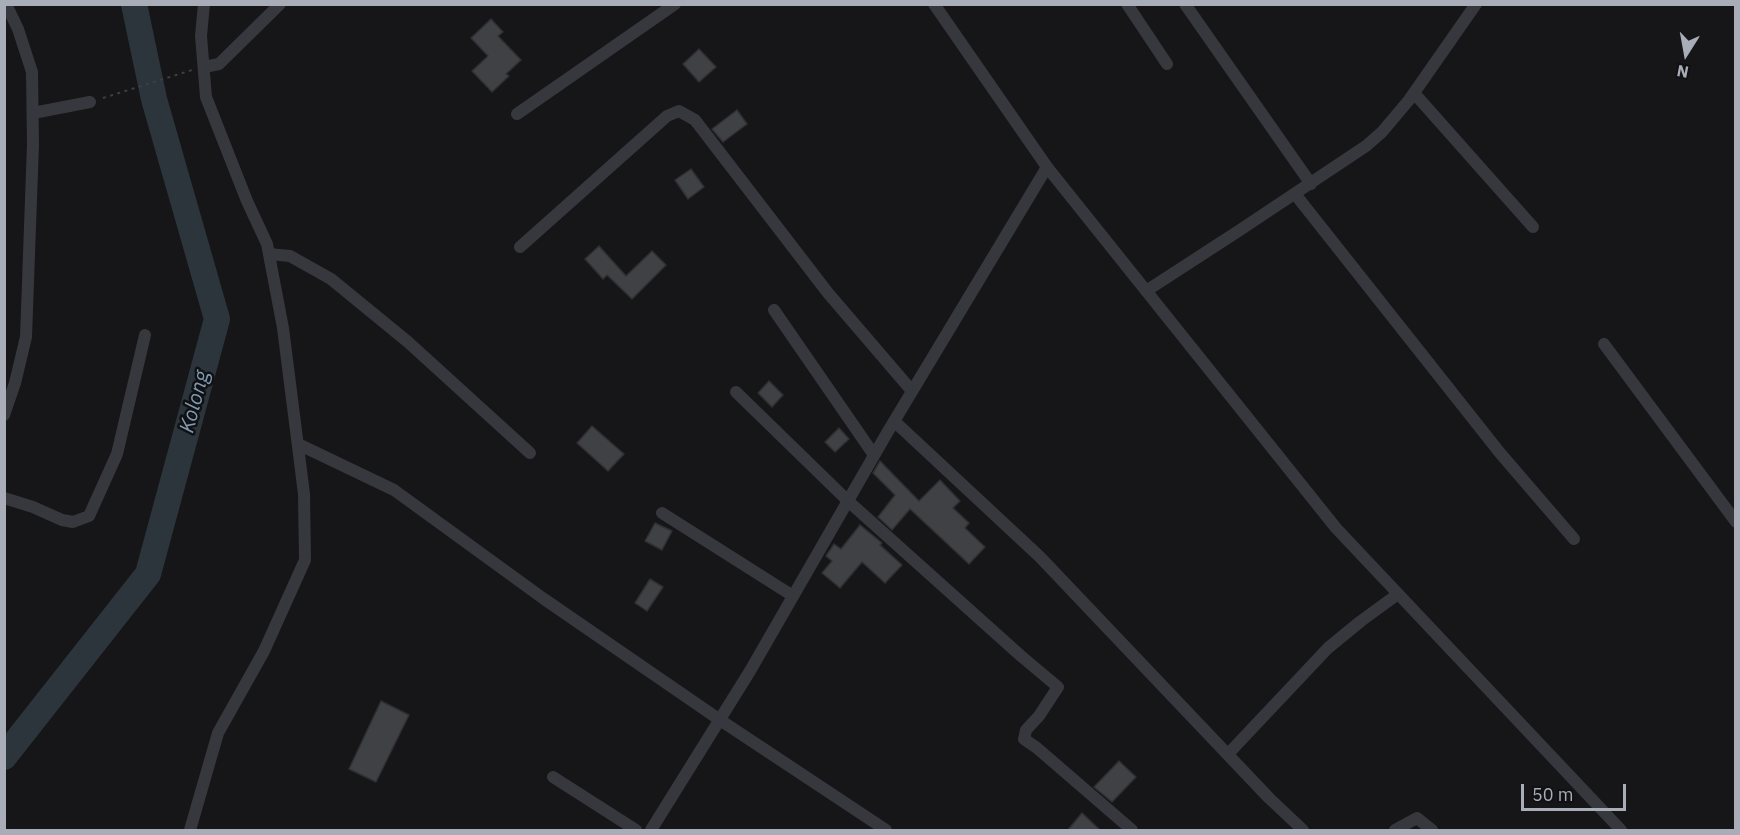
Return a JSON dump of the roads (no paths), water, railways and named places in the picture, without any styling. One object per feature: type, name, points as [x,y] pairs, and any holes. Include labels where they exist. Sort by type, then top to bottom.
[{"type":"street","points":[[4,415],[8,391],[26,337],[33,113],[32,72],[18,28],[6,4]]},
{"type":"street","points":[[190,831],[218,733],[264,651],[305,560],[304,494],[283,328],[267,244],[247,201],[206,97],[201,36],[204,4]]},
{"type":"street","points":[[204,67],[219,64],[280,4]]},
{"type":"street","points":[[517,114],[675,4]]},
{"type":"street","points":[[934,4],[1047,167],[1336,528],[1621,831]]},
{"type":"street","points":[[1127,4],[1167,64]]},
{"type":"street","points":[[1185,4],[1311,184]]},
{"type":"street","points":[[1146,291],[1366,146],[1382,132],[1414,93],[1476,4]]},
{"type":"street","points":[[1414,93],[1533,227]]},
{"type":"street","points":[[33,113],[90,102]]},
{"type":"street","points":[[520,247],[667,116],[679,111],[695,120],[828,293],[912,391]]},
{"type":"street","points":[[651,831],[750,671],[894,421],[1047,167]]},
{"type":"street","points":[[1295,194],[1500,453],[1574,539]]},
{"type":"street","points":[[269,254],[290,256],[331,279],[408,342],[530,453]]},
{"type":"street","points":[[774,310],[874,455]]},
{"type":"street","points":[[4,498],[33,507],[62,520],[73,522],[89,516],[117,454],[145,335]]},
{"type":"street","points":[[1604,344],[1736,522]]},
{"type":"street","points":[[736,392],[848,501],[1058,687],[1039,716],[1026,730],[1024,739],[1132,831]]},
{"type":"street","points":[[894,421],[1040,557],[1303,831]]},
{"type":"street","points":[[298,444],[394,490],[544,599],[886,831]]},
{"type":"street","points":[[662,513],[793,597]]},
{"type":"street","points":[[1228,754],[1328,648],[1398,594]]},
{"type":"street","points":[[553,777],[636,831]]},
{"type":"street","points":[[1395,831],[1417,818],[1432,831]]},
{"type":"waterway","name":"Kolong","points":[[4,757],[148,574],[217,319],[154,99],[134,4]]}]
